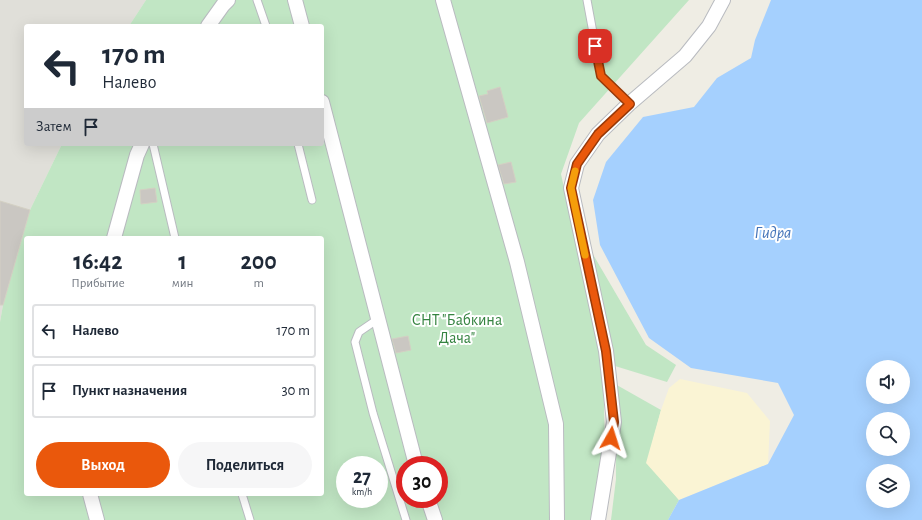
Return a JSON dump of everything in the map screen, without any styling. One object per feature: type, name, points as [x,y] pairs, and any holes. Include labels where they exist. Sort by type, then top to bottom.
[{"type":"street","points":[[209,24],[228,0]]},
{"type":"street","points":[[295,0],[301,24]]},
{"type":"street","points":[[443,0],[517,262],[556,424],[557,520]]},
{"type":"street","points":[[598,520],[614,422],[606,351],[571,188],[577,164],[598,134],[685,56],[709,26],[723,0]]},
{"type":"street","points":[[324,110],[414,456]]},
{"type":"street","points":[[115,236],[137,155],[141,146]]},
{"type":"street","points":[[90,496],[96,520]]},
{"type":"street","points":[[431,508],[435,520]]},
{"type":"lane","points":[[257,0],[265,24]]},
{"type":"lane","points":[[587,0],[601,76],[630,104]]},
{"type":"lane","points":[[153,146],[175,236]]},
{"type":"lane","points":[[298,146],[312,200]]},
{"type":"lane","points":[[378,319],[359,332],[355,342],[373,414],[406,520]]},
{"type":"lane","points":[[243,496],[250,520]]},
{"type":"shaded area","points":[[0,0],[146,0],[130,24],[24,24],[24,146],[61,146],[30,210],[3,305],[0,322]]},
{"type":"green space","name":"СНТ \"Бабкина Дача\"","points":[[146,0],[689,0],[579,123],[561,174],[603,367],[605,445],[592,520],[0,520],[0,322],[3,305],[30,210],[61,146],[324,146],[324,24],[130,24]]},
{"type":"green space","points":[[591,251],[646,345],[676,365],[667,382],[615,366]]},
{"type":"green space","points":[[615,384],[661,410],[647,463],[679,500],[668,520],[611,520],[616,479]]},
{"type":"sand","points":[[680,379],[747,393],[770,421],[768,464],[679,500],[646,463],[669,388]]},
{"type":"water","name":"Гидра","points":[[771,0],[922,0],[922,520],[668,520],[679,500],[768,464],[794,415],[778,383],[691,368],[649,338],[600,245],[593,200],[606,162],[643,117],[694,107],[717,78],[751,58],[755,40]]},
{"type":"building","points":[[500,87],[508,117],[487,123],[479,96],[488,94],[487,91]]},
{"type":"building","points":[[511,162],[516,182],[504,184],[498,165]]},
{"type":"building","points":[[155,188],[157,202],[141,204],[140,190]]},
{"type":"building","points":[[0,201],[30,210],[3,305],[0,305]]},
{"type":"building","points":[[408,336],[411,350],[396,353],[392,339]]},
{"type":"slow traffic","points":[[575,171],[571,188],[585,255]]},
{"type":"route","points":[[595,46],[601,76],[630,104],[598,134],[577,164],[571,188],[606,351],[614,422],[611,438]]}]
